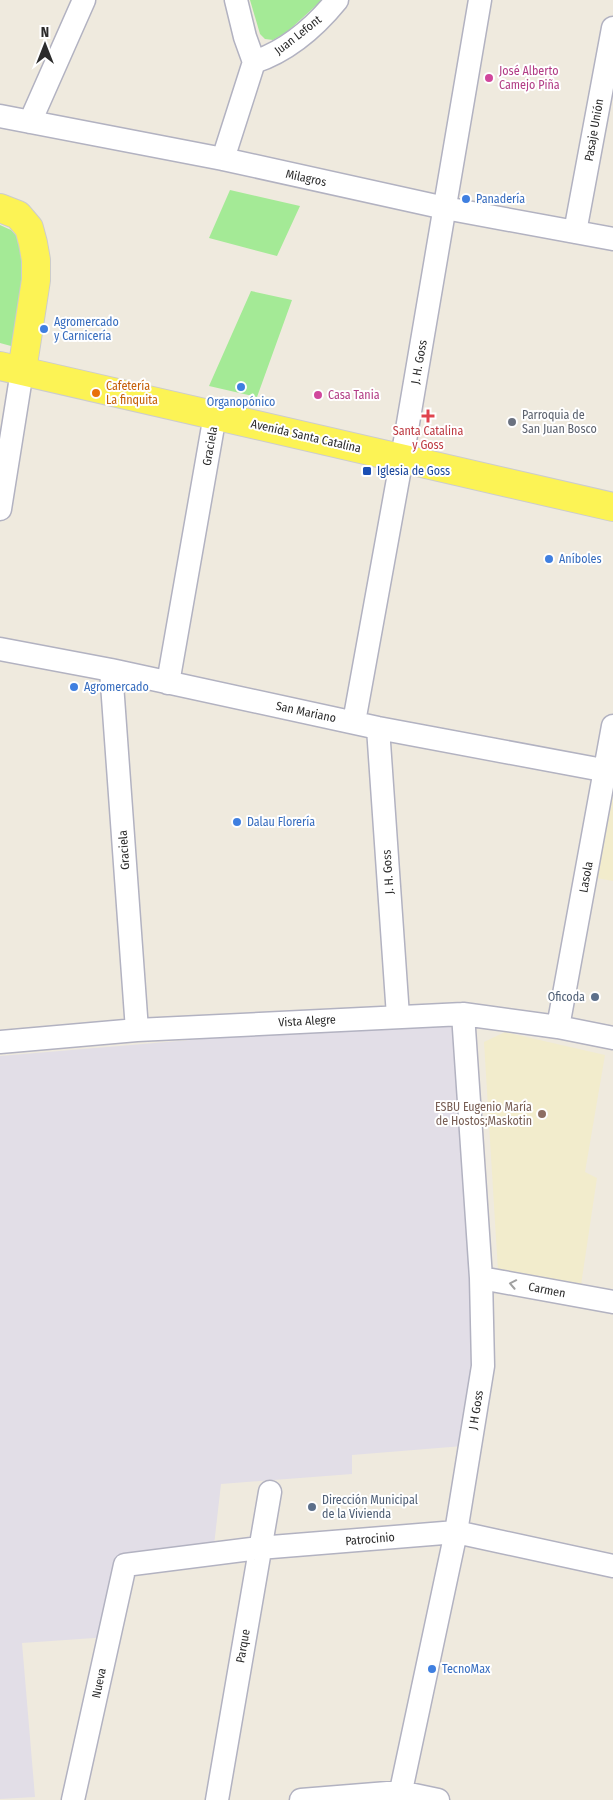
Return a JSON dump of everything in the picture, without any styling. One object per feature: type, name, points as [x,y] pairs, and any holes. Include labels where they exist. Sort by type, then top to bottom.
[{"type":"main road","points":[[0,208],[18,215],[28,228],[34,248],[37,270],[26,353],[11,369]]},
{"type":"main road","points":[[0,214],[15,222],[34,248]]},
{"type":"main road","name":"Avenida Santa Catalina","points":[[11,369],[613,507]]},
{"type":"street","points":[[30,122],[84,0]]},
{"type":"street","points":[[223,159],[254,62],[245,37],[236,0]]},
{"type":"street","name":"Juan Lefont","points":[[254,62],[270,56],[291,42],[315,24],[337,0]]},
{"type":"street","name":"J. H. Goss","points":[[354,722],[402,458],[480,0]]},
{"type":"street","name":"Pasaje Unión","points":[[575,232],[613,28]]},
{"type":"street","name":"Milagros","points":[[0,116],[223,159],[445,208],[613,239]]},
{"type":"street","points":[[0,510],[11,369]]},
{"type":"street","name":"Graciela","points":[[168,683],[215,416]]},
{"type":"street","name":"San Mariano","points":[[0,649],[112,670],[378,728],[609,771]]},
{"type":"street","name":"Graciela","points":[[112,670],[137,1030]]},
{"type":"street","name":"Lasola","points":[[558,1027],[609,771],[613,726]]},
{"type":"street","name":"J. H. Goss","points":[[378,728],[398,1016]]},
{"type":"street","name":"Vista Alegre","points":[[0,1042],[137,1030],[463,1014],[558,1027],[613,1038]]},
{"type":"street","name":"J H Goss","points":[[400,1796],[456,1532],[483,1366],[481,1278],[463,1014]]},
{"type":"street","name":"Carmen","points":[[481,1278],[613,1302]]},
{"type":"street","name":"Parque","points":[[216,1800],[270,1492]]},
{"type":"street","name":"Patrocinio","points":[[124,1565],[259,1548],[456,1532],[613,1566]]},
{"type":"street","name":"Nueva","points":[[73,1800],[124,1565]]},
{"type":"street","points":[[301,1800],[400,1796],[438,1800]]},
{"type":"shaded area","points":[[613,795],[613,881],[597,878]]},
{"type":"shaded area","points":[[440,1019],[454,1030],[477,1364],[463,1446],[352,1455],[352,1474],[221,1484],[213,1554],[125,1565],[109,1637],[22,1643],[35,1797],[0,1799],[0,1056]]},
{"type":"shaded area","name":"ESBU Eugenio María de Hostos;Maskotin","points":[[505,1032],[605,1055],[585,1172],[597,1178],[581,1285],[498,1271],[484,1042]]},
{"type":"green space","points":[[250,0],[322,0],[287,32],[273,40],[265,39],[260,34]]},
{"type":"green space","points":[[230,190],[300,206],[277,256],[209,238]]},
{"type":"green space","points":[[0,225],[11,230],[22,242],[29,260],[20,333],[11,346],[0,343]]},
{"type":"green space","points":[[251,291],[292,300],[257,397],[209,386]]},
{"type":"place","name":"José Alberto Camejo Piña","points":[[489,78]]},
{"type":"place","name":"Panadería","points":[[466,199]]},
{"type":"place","name":"Agromercado y Carnicería","points":[[44,329]]},
{"type":"place","name":"Organopónico","points":[[241,387]]},
{"type":"place","name":"Cafetería La finquita","points":[[96,393]]},
{"type":"place","name":"Casa Tania","points":[[318,395]]},
{"type":"place","name":"Santa Catalina y Goss","points":[[428,416]]},
{"type":"place","name":"Parroquia de San Juan Bosco","points":[[512,422]]},
{"type":"place","name":"Iglesia de Goss","points":[[367,471]]},
{"type":"place","name":"Aníboles","points":[[549,559]]},
{"type":"place","name":"Agromercado","points":[[74,687]]},
{"type":"place","name":"Dalau Florería","points":[[237,822]]},
{"type":"place","name":"Oficoda","points":[[595,997]]},
{"type":"place","name":"ESBU Eugenio María de Hostos;Maskotin","points":[[542,1114]]},
{"type":"place","name":"Dirección Municipal de la Vivienda","points":[[312,1507]]},
{"type":"place","name":"TecnoMax","points":[[432,1669]]}]
